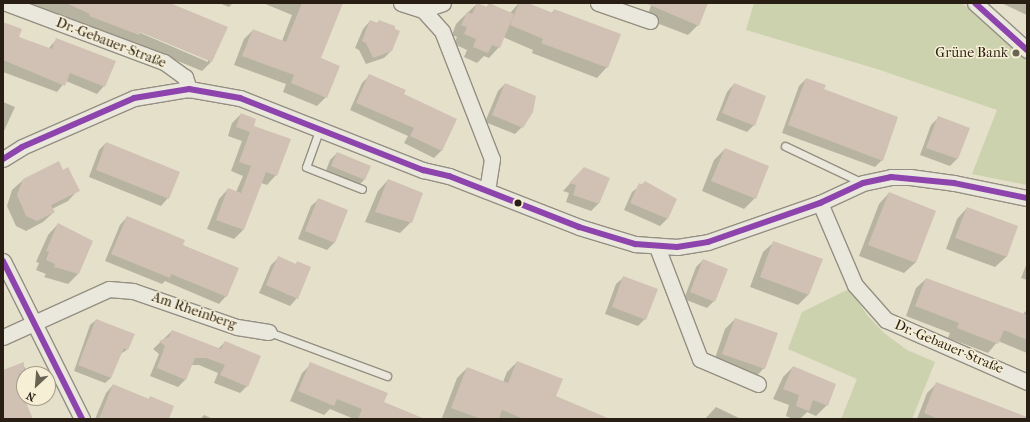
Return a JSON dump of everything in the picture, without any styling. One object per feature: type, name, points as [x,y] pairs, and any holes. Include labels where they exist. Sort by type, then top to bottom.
[{"type":"street","name":"Dr.-Gebauer-Straße","points":[[6,3],[164,62],[185,77],[189,88]]},
{"type":"street","points":[[401,3],[423,10],[442,31],[492,159],[487,191]]},
{"type":"street","points":[[423,10],[443,3]]},
{"type":"street","points":[[598,3],[650,21]]},
{"type":"street","points":[[975,3],[1027,50]]},
{"type":"street","points":[[3,160],[22,147],[134,98],[189,88],[240,98],[320,128],[423,170],[449,176],[586,230],[635,244],[657,247],[708,242],[820,202],[863,183],[910,177],[1027,198]]},
{"type":"street","name":"Dr.-Gebauer-Straße","points":[[820,202],[855,286],[886,320],[1027,382]]},
{"type":"street","points":[[657,247],[700,359],[758,384]]},
{"type":"street","points":[[3,261],[33,324],[70,392],[82,419]]},
{"type":"street","name":"Am Rheinberg","points":[[3,337],[110,289],[133,291],[237,327],[269,332]]},
{"type":"lane","points":[[320,128],[306,167],[362,189]]},
{"type":"lane","points":[[785,146],[863,183]]},
{"type":"lane","name":"Am Rheinberg","points":[[269,332],[386,376]]},
{"type":"green space","points":[[754,3],[962,3],[1027,60],[1027,185],[972,174],[997,110],[877,69],[746,30]]},
{"type":"green space","points":[[849,289],[868,316],[884,333],[907,350],[935,362],[912,419],[841,419],[857,379],[788,349],[802,312]]},
{"type":"building","points":[[66,3],[170,3],[228,27],[212,62],[141,32],[139,35],[89,16],[90,14]]},
{"type":"building","points":[[302,3],[343,3],[321,58],[340,66],[327,98],[291,83],[294,75],[242,56],[253,29],[286,42]]},
{"type":"building","points":[[477,3],[487,7],[489,3],[514,14],[500,48],[492,45],[488,53],[473,47],[476,39],[464,34],[467,27],[461,25],[467,12],[472,14]]},
{"type":"building","points":[[519,3],[528,3],[553,13],[554,9],[621,34],[608,68],[541,43],[543,39],[510,25]]},
{"type":"building","points":[[645,3],[708,3],[699,26]]},
{"type":"building","points":[[370,20],[378,23],[379,20],[395,26],[395,29],[400,31],[392,51],[373,58],[366,43],[362,41]]},
{"type":"building","points":[[3,22],[22,29],[19,37],[52,49],[56,38],[116,61],[105,87],[70,73],[65,86],[3,60]]},
{"type":"building","points":[[369,74],[406,90],[404,94],[457,119],[442,151],[410,136],[414,128],[356,103]]},
{"type":"building","points":[[806,78],[826,85],[824,89],[898,117],[883,161],[788,125]]},
{"type":"building","points":[[505,83],[536,96],[533,112],[523,128],[492,115]]},
{"type":"building","points":[[734,83],[766,96],[755,126],[722,113]]},
{"type":"building","points":[[241,113],[256,119],[254,126],[291,139],[277,176],[266,172],[244,230],[216,220],[228,188],[241,193],[251,166],[239,162],[250,132],[236,127]]},
{"type":"building","points":[[938,116],[970,128],[958,159],[926,148]]},
{"type":"building","points":[[106,142],[180,172],[169,199],[96,170]]},
{"type":"building","points":[[725,148],[769,166],[756,199],[711,181]]},
{"type":"building","points":[[337,152],[371,166],[365,180],[331,166]]},
{"type":"building","points":[[59,161],[63,170],[68,167],[80,191],[51,205],[55,212],[37,221],[26,216],[17,195],[23,179]]},
{"type":"building","points":[[584,167],[610,178],[599,204],[573,195],[576,185],[569,183]]},
{"type":"building","points":[[388,179],[423,193],[412,223],[375,212]]},
{"type":"building","points":[[645,181],[677,199],[668,219],[630,203],[639,183],[643,185]]},
{"type":"building","points":[[889,192],[936,211],[916,263],[868,245]]},
{"type":"building","points":[[318,198],[348,210],[335,243],[305,231]]},
{"type":"building","points":[[967,207],[1018,226],[1007,257],[955,238]]},
{"type":"building","points":[[127,216],[185,240],[183,245],[239,268],[227,297],[171,274],[170,278],[111,254]]},
{"type":"building","points":[[58,223],[93,241],[79,274],[54,267],[55,264],[46,260],[49,252],[46,251]]},
{"type":"building","points":[[773,241],[823,259],[809,295],[760,277]]},
{"type":"building","points":[[278,256],[296,264],[297,261],[311,267],[298,299],[266,285]]},
{"type":"building","points":[[703,259],[728,269],[715,302],[690,292]]},
{"type":"building","points":[[623,276],[658,289],[646,320],[612,307]]},
{"type":"building","points":[[926,278],[1027,315],[1027,340],[1004,330],[998,344],[957,328],[959,323],[915,306]]},
{"type":"building","points":[[735,318],[778,333],[765,369],[722,354]]},
{"type":"building","points":[[96,319],[135,334],[128,350],[124,348],[111,378],[78,365]]},
{"type":"building","points":[[172,330],[221,349],[225,341],[261,356],[248,387],[220,375],[225,365],[206,358],[195,358],[186,380],[157,368],[165,346],[159,341],[169,337]]},
{"type":"building","points":[[517,361],[563,379],[556,396],[610,419],[524,419],[502,410],[499,419],[481,419],[451,408],[467,367],[508,383]]},
{"type":"building","points":[[24,362],[24,366],[16,366],[16,406],[27,406],[33,419],[3,419],[3,370]]},
{"type":"building","points":[[310,362],[388,393],[384,402],[425,419],[358,419],[362,409],[337,399],[334,406],[298,391]]},
{"type":"building","points":[[793,366],[836,384],[828,406],[813,400],[809,411],[796,406],[799,395],[783,389]]},
{"type":"building","points":[[936,382],[1027,417],[1027,419],[938,419],[924,413]]},
{"type":"building","points":[[113,384],[149,399],[150,396],[174,406],[169,419],[99,419]]},
{"type":"transit line","points":[[975,3],[1027,50]]},
{"type":"transit line","points":[[3,159],[22,147],[134,98],[189,89],[240,98],[423,170],[449,176],[579,227],[635,244],[677,247],[708,242],[820,203],[863,183],[891,177],[954,183],[1027,198]]},
{"type":"transit line","points":[[3,261],[82,419]]},
{"type":"place","name":"Grüne Bank","points":[[1016,53]]}]
